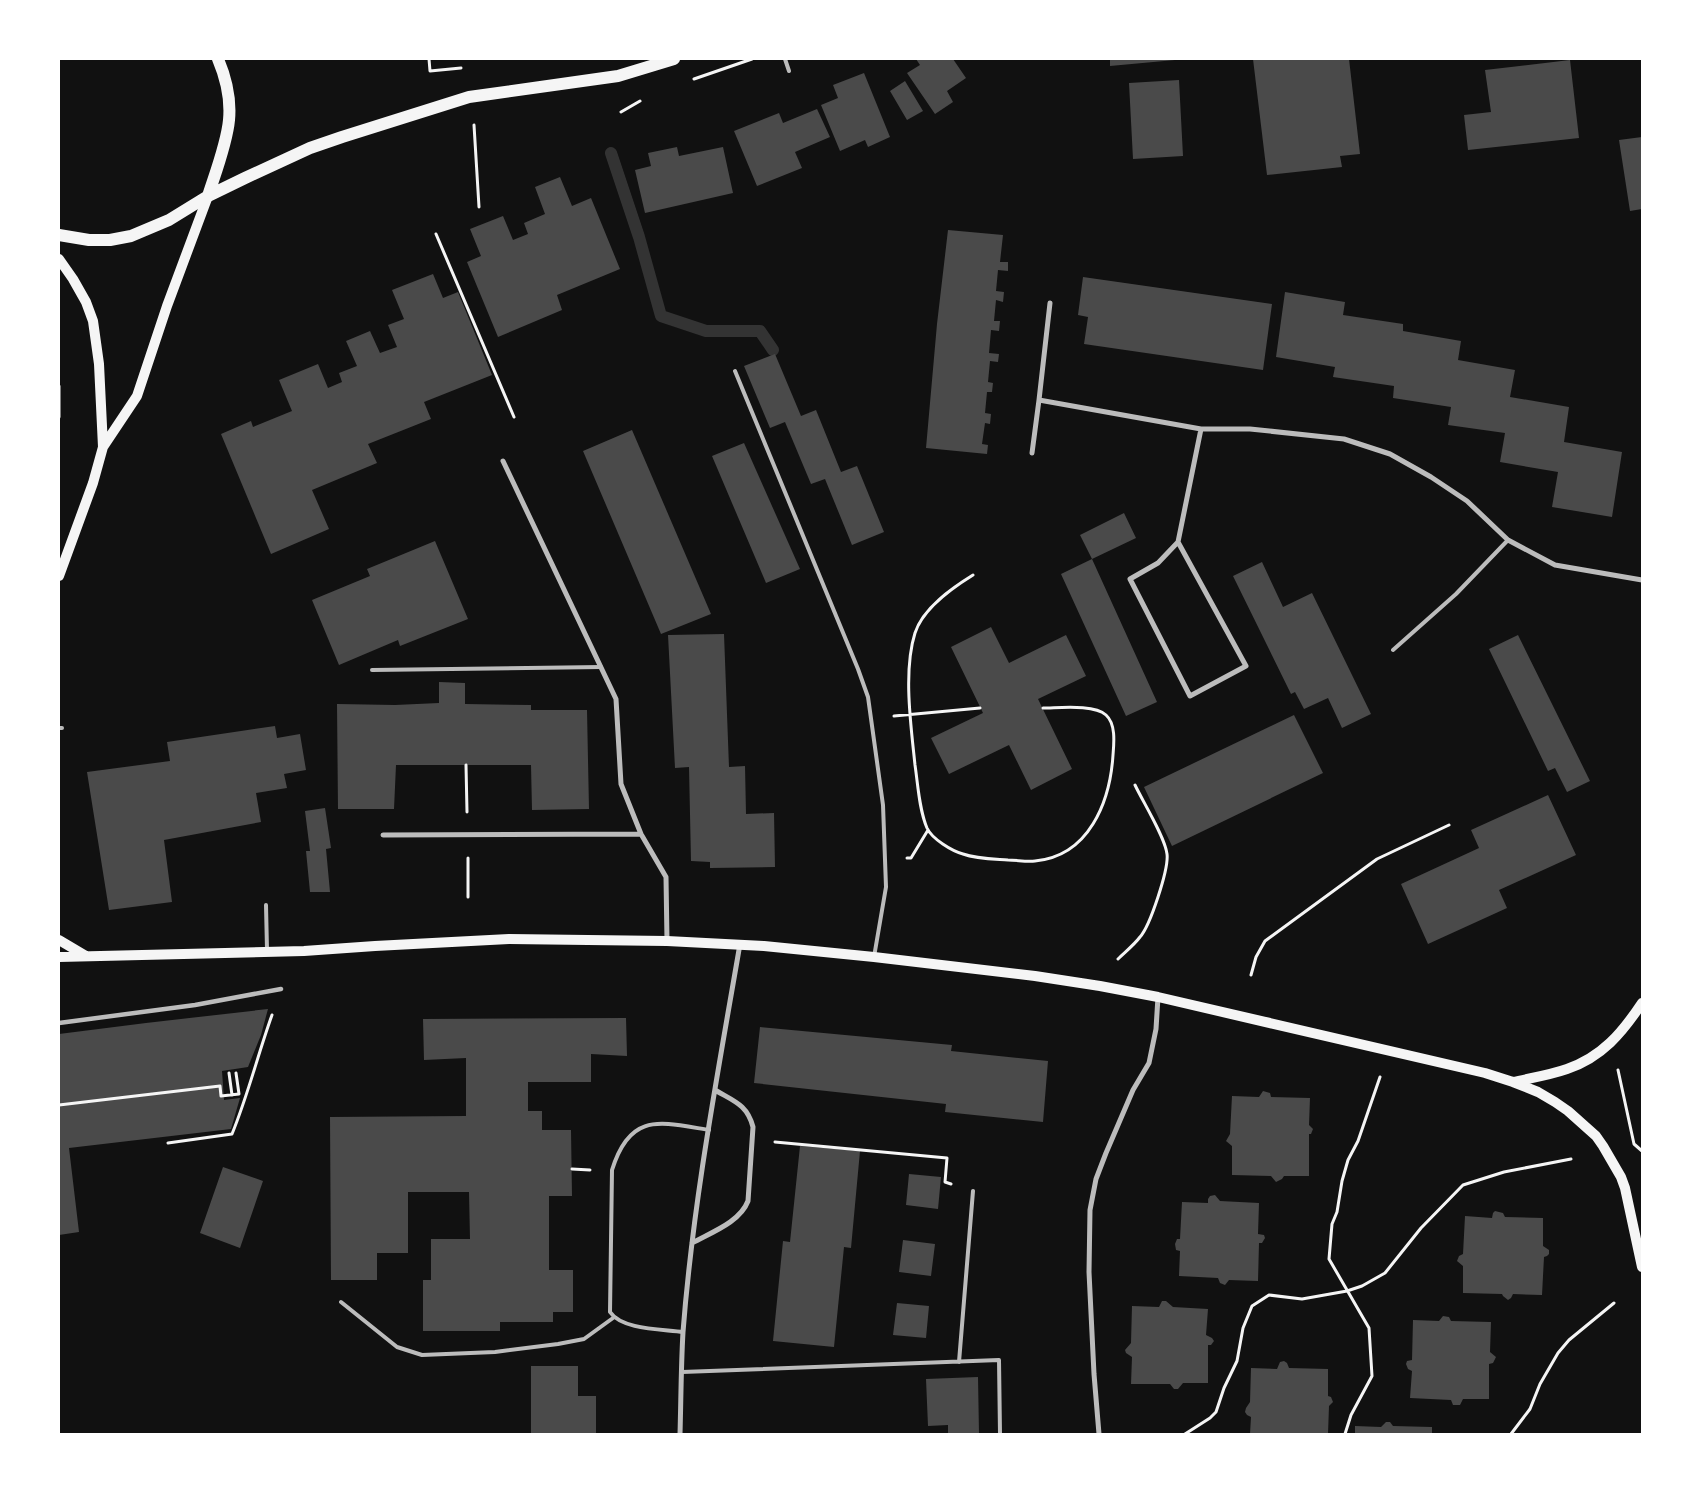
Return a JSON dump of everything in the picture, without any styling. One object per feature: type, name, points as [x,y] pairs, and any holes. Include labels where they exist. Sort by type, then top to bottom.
[{"type":"main road","points":[[59,576],[90,492],[103,447],[137,396],[220,158],[229,120],[226,80],[218,59]]},
{"type":"main road","points":[[59,235],[90,240],[110,240],[131,236],[169,220],[208,196],[310,148],[469,97],[618,76],[674,59]]},
{"type":"main road","points":[[59,259],[86,302],[93,321],[99,364],[103,447]]},
{"type":"main road","points":[[59,957],[267,952],[509,939],[667,941],[740,944],[874,957],[1035,976],[1158,997],[1485,1073],[1538,1092],[1555,1102],[1584,1125],[1596,1136],[1603,1146],[1621,1177],[1625,1188],[1642,1267]]},
{"type":"main road","points":[[59,940],[87,957]]},
{"type":"main road","points":[[1512,1082],[1566,1070],[1583,1062],[1607,1047],[1618,1036],[1642,1004]]},
{"type":"street","points":[[1032,453],[1050,304]]},
{"type":"street","points":[[1039,400],[1200,429],[1250,429],[1344,440],[1390,454],[1431,477],[1467,501],[1508,540],[1555,565],[1642,580]]},
{"type":"street","points":[[1178,542],[1246,666],[1190,696],[1130,579],[1158,563],[1178,542],[1200,429]]},
{"type":"street","points":[[503,461],[616,699],[621,784],[641,834],[666,877],[667,941]]},
{"type":"street","points":[[383,835],[641,834]]},
{"type":"street","points":[[680,1434],[683,1332],[692,1243],[708,1130],[740,944]]},
{"type":"street","points":[[59,1023],[195,1005],[281,989]]},
{"type":"street","points":[[1099,1434],[1089,1272],[1090,1210],[1096,1179],[1106,1152],[1133,1090],[1148,1063],[1156,1029],[1158,997]]},
{"type":"street","points":[[692,1243],[737,1217],[745,1210],[748,1201],[753,1127],[750,1117],[744,1108],[715,1090]]},
{"type":"lane","points":[[785,59],[789,71]]},
{"type":"lane","points":[[735,372],[868,697],[883,805],[886,887],[874,957]]},
{"type":"lane","points":[[1393,650],[1456,594],[1508,540]]},
{"type":"lane","points":[[372,670],[601,666]]},
{"type":"lane","points":[[266,905],[267,952]]},
{"type":"lane","points":[[683,1332],[623,1323],[613,1318],[610,1312],[612,1170],[617,1154],[626,1139],[634,1131],[646,1126],[661,1123],[708,1130]]},
{"type":"lane","points":[[960,1362],[973,1191]]},
{"type":"lane","points":[[341,1302],[397,1347],[422,1355],[495,1352],[584,1339],[613,1318]]},
{"type":"lane","points":[[682,1372],[999,1360],[1000,1434]]},
{"type":"path","points":[[429,59],[430,71],[464,68],[465,74]]},
{"type":"path","points":[[475,135],[479,207]]},
{"type":"path","points":[[436,234],[514,417]]},
{"type":"path","points":[[59,386],[59,417]]},
{"type":"path","points":[[973,575],[935,603],[917,628],[911,653],[910,716],[918,792],[928,830],[944,845],[964,855],[1000,860],[1035,861],[1051,857],[1074,846],[1084,837],[1104,803],[1112,772],[1114,743],[1112,725],[1106,715],[1097,710],[1043,708]]},
{"type":"path","points":[[910,716],[980,708]]},
{"type":"path","points":[[1118,959],[1141,936],[1150,919],[1157,900],[1168,855],[1159,832],[1134,785]]},
{"type":"path","points":[[1251,975],[1256,957],[1265,941],[1377,859],[1449,825]]},
{"type":"path","points":[[168,1143],[232,1134],[281,989]]},
{"type":"path","points":[[1618,1066],[1634,1144],[1642,1151]]},
{"type":"path","points":[[229,1073],[232,1095],[246,1094]]},
{"type":"path","points":[[59,1105],[220,1086],[221,1096],[239,1094],[236,1073]]},
{"type":"path","points":[[1345,1434],[1351,1415],[1372,1376],[1369,1328],[1329,1259],[1332,1224],[1337,1212],[1342,1181],[1348,1160],[1358,1141],[1380,1077]]},
{"type":"path","points":[[771,1141],[947,1158],[945,1182],[973,1191]]},
{"type":"path","points":[[1184,1434],[1210,1418],[1216,1412],[1224,1388],[1237,1361],[1243,1328],[1252,1306],[1269,1295],[1302,1299],[1347,1291],[1362,1286],[1385,1273],[1421,1228],[1463,1185],[1504,1172],[1571,1159]]},
{"type":"path","points":[[572,1169],[590,1170]]},
{"type":"path","points":[[1511,1434],[1530,1409],[1540,1384],[1558,1353],[1569,1340],[1614,1303]]},
{"type":"building","points":[[916,59],[953,59],[966,78],[947,91],[953,102],[935,114],[907,73],[920,65]]},
{"type":"building","points":[[1110,59],[1175,59],[1175,60],[1110,66]]},
{"type":"building","points":[[1253,59],[1349,59],[1360,154],[1340,156],[1342,167],[1267,175]]},
{"type":"building","points":[[1570,60],[1579,138],[1468,150],[1464,115],[1491,112],[1485,70]]},
{"type":"building","points":[[864,73],[890,137],[868,147],[865,140],[840,151],[821,105],[838,98],[833,85]]},
{"type":"building","points":[[1179,80],[1183,156],[1133,159],[1129,83]]},
{"type":"building","points":[[905,81],[923,111],[907,120],[890,91]]},
{"type":"building","points":[[817,109],[830,137],[795,152],[802,168],[757,186],[734,131],[779,113],[783,123]]},
{"type":"building","points":[[1642,137],[1642,209],[1630,211],[1619,140]]},
{"type":"building","points":[[677,147],[679,156],[723,147],[733,193],[645,213],[635,170],[651,166],[648,153]]},
{"type":"building","points":[[560,177],[572,206],[591,198],[620,269],[557,295],[562,310],[498,337],[467,262],[481,256],[470,229],[503,216],[513,240],[528,234],[524,223],[545,214],[535,187]]},
{"type":"building","points":[[948,230],[1003,235],[1000,262],[1008,262],[1008,271],[998,270],[996,291],[1004,292],[1003,302],[996,300],[994,321],[1000,321],[999,331],[991,330],[989,353],[999,354],[998,362],[990,361],[988,382],[993,383],[992,392],[987,392],[985,413],[991,414],[990,424],[985,423],[982,444],[988,445],[987,454],[926,448],[937,324]]},
{"type":"building","points":[[433,274],[443,298],[458,292],[492,375],[424,402],[431,419],[368,444],[377,463],[312,490],[329,529],[271,554],[221,434],[251,421],[253,427],[292,411],[279,380],[318,364],[328,388],[342,382],[339,373],[357,366],[346,341],[370,331],[380,353],[397,347],[388,325],[404,319],[392,290]]},
{"type":"building","points":[[1083,277],[1272,304],[1263,370],[1084,344],[1088,317],[1078,315]]},
{"type":"building","points":[[1285,292],[1345,302],[1343,315],[1403,324],[1403,331],[1461,341],[1458,360],[1515,370],[1510,397],[1569,407],[1564,442],[1622,452],[1612,517],[1552,507],[1558,472],[1500,462],[1505,433],[1448,425],[1451,407],[1393,398],[1394,386],[1333,377],[1335,367],[1276,357]]},
{"type":"building","points":[[775,354],[801,416],[816,410],[841,472],[857,466],[884,532],[852,545],[825,479],[811,484],[785,422],[770,428],[744,366]]},
{"type":"building","points":[[632,430],[711,614],[661,634],[583,451]]},
{"type":"building","points":[[744,443],[800,569],[766,583],[712,456]]},
{"type":"building","points":[[1124,513],[1136,538],[1092,559],[1080,535]]},
{"type":"building","points":[[435,541],[468,619],[400,646],[398,640],[339,665],[312,600],[370,576],[367,569]]},
{"type":"building","points":[[1092,559],[1157,702],[1126,716],[1061,574]]},
{"type":"building","points":[[1262,562],[1283,607],[1312,593],[1371,714],[1342,728],[1328,698],[1304,709],[1295,692],[1291,694],[1233,576]]},
{"type":"building","points":[[991,627],[1009,663],[1066,635],[1086,676],[1038,699],[1072,769],[1031,790],[1009,745],[949,774],[931,738],[983,713],[951,647]]},
{"type":"building","points":[[724,634],[729,767],[745,766],[746,814],[774,813],[775,867],[710,868],[710,862],[691,861],[689,767],[675,768],[668,635]]},
{"type":"building","points":[[1518,635],[1590,781],[1567,792],[1555,768],[1548,771],[1489,649]]},
{"type":"building","points":[[439,682],[465,683],[465,704],[531,705],[531,710],[587,710],[589,809],[532,810],[531,765],[396,765],[394,809],[338,809],[337,704],[395,705],[439,703]]},
{"type":"building","points":[[1294,715],[1323,773],[1172,846],[1144,787]]},
{"type":"building","points":[[275,726],[277,738],[300,734],[306,770],[284,774],[287,788],[256,793],[261,822],[164,840],[172,902],[109,910],[87,772],[170,761],[167,742]]},
{"type":"building","points":[[1548,795],[1576,855],[1499,890],[1507,908],[1428,944],[1401,884],[1479,848],[1471,830]]},
{"type":"building","points":[[325,808],[331,848],[326,849],[330,892],[310,892],[306,851],[310,851],[305,811]]},
{"type":"building","points":[[268,1009],[261,1035],[248,1067],[222,1071],[224,1100],[240,1098],[231,1129],[69,1148],[79,1232],[59,1235],[59,1034]]},
{"type":"building","points":[[626,1018],[627,1056],[591,1054],[591,1082],[528,1082],[528,1111],[542,1111],[542,1130],[571,1130],[572,1196],[549,1196],[549,1270],[573,1270],[573,1312],[553,1312],[553,1322],[500,1322],[500,1331],[423,1331],[423,1280],[431,1280],[431,1239],[470,1239],[469,1192],[408,1192],[408,1253],[377,1253],[377,1280],[331,1280],[330,1117],[466,1116],[466,1058],[424,1060],[423,1019]]},
{"type":"building","points":[[760,1027],[952,1045],[951,1051],[1048,1061],[1043,1122],[945,1112],[946,1104],[754,1083]]},
{"type":"building","points":[[1263,1091],[1270,1093],[1271,1097],[1310,1098],[1309,1125],[1313,1129],[1311,1134],[1309,1134],[1309,1176],[1284,1176],[1276,1182],[1271,1176],[1232,1175],[1232,1146],[1226,1141],[1230,1134],[1232,1096],[1259,1097]]},
{"type":"building","points":[[800,1146],[860,1151],[851,1248],[844,1247],[834,1347],[773,1341],[783,1241],[790,1242]]},
{"type":"building","points":[[223,1167],[263,1181],[240,1248],[200,1233]]},
{"type":"building","points":[[909,1174],[941,1177],[938,1209],[906,1205]]},
{"type":"building","points":[[1215,1195],[1220,1201],[1259,1203],[1258,1234],[1264,1235],[1265,1238],[1262,1243],[1259,1243],[1258,1281],[1229,1280],[1225,1285],[1220,1283],[1218,1278],[1179,1276],[1180,1251],[1176,1250],[1175,1244],[1177,1239],[1180,1239],[1182,1202],[1208,1203],[1210,1196]]},
{"type":"building","points":[[1495,1211],[1503,1213],[1505,1217],[1543,1218],[1543,1246],[1549,1250],[1549,1254],[1544,1257],[1542,1295],[1513,1294],[1508,1300],[1502,1294],[1463,1293],[1463,1266],[1457,1261],[1459,1256],[1463,1254],[1465,1216],[1492,1218]]},
{"type":"building","points":[[903,1240],[935,1244],[931,1276],[899,1272]]},
{"type":"building","points":[[1162,1301],[1166,1301],[1173,1307],[1208,1309],[1206,1335],[1214,1341],[1211,1345],[1208,1345],[1208,1383],[1183,1383],[1178,1389],[1174,1389],[1170,1384],[1131,1384],[1132,1357],[1125,1350],[1131,1343],[1132,1306],[1159,1307]]},
{"type":"building","points":[[897,1303],[929,1306],[926,1338],[893,1335]]},
{"type":"building","points":[[1443,1316],[1449,1317],[1451,1321],[1491,1322],[1490,1352],[1496,1357],[1493,1363],[1489,1364],[1489,1399],[1463,1399],[1460,1405],[1453,1405],[1451,1400],[1410,1398],[1412,1371],[1408,1369],[1406,1364],[1407,1361],[1412,1360],[1413,1320],[1439,1321]]},
{"type":"building","points":[[1284,1361],[1289,1368],[1328,1369],[1328,1396],[1331,1397],[1333,1402],[1329,1406],[1328,1434],[1250,1434],[1251,1417],[1245,1412],[1250,1402],[1251,1368],[1277,1369],[1280,1362]]},
{"type":"building","points":[[531,1366],[578,1366],[578,1396],[596,1396],[596,1434],[531,1434]]},
{"type":"building","points":[[978,1377],[979,1434],[948,1434],[948,1425],[928,1426],[926,1379]]},
{"type":"building","points":[[1386,1422],[1390,1422],[1393,1426],[1432,1427],[1432,1434],[1355,1434],[1355,1426],[1381,1427]]},
{"type":"waterway","points":[[611,153],[639,237],[661,316],[706,331],[760,331],[773,350]]}]
